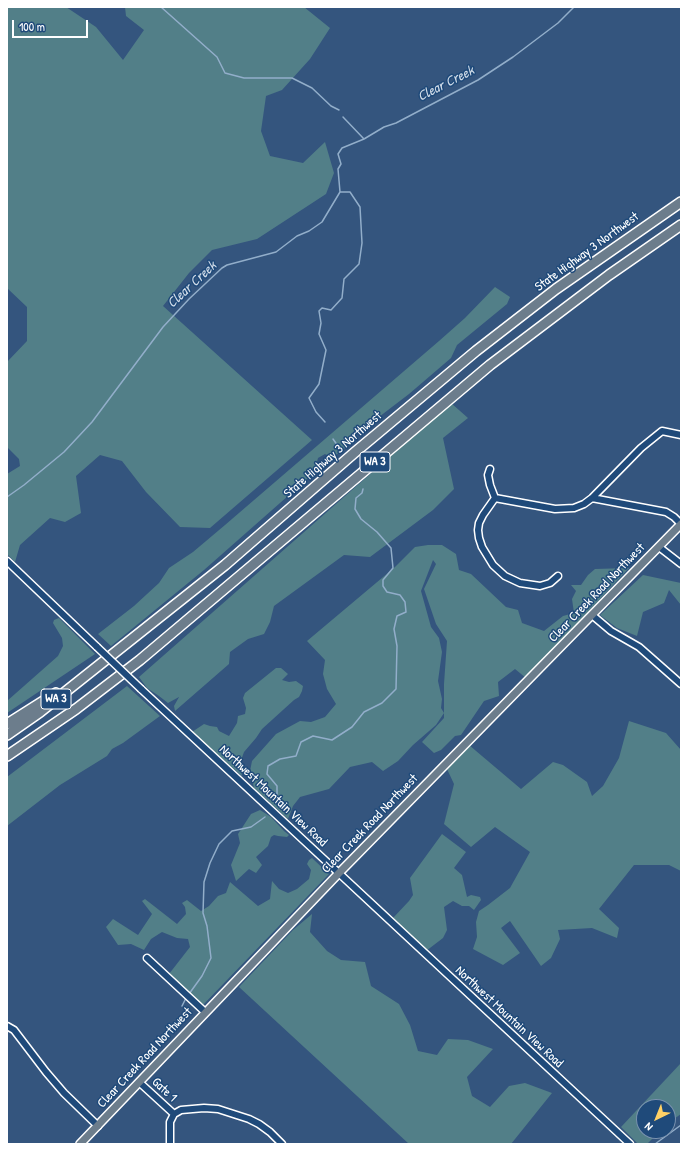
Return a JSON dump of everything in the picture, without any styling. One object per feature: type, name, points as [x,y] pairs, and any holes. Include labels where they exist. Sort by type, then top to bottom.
[{"type":"highway","name":"State Highway 3 Northwest","points":[[7,735],[40,712],[225,565],[354,453],[476,351],[556,289],[681,202]]},
{"type":"highway","name":"WA 3","points":[[7,756],[110,684],[193,616],[245,570],[490,365],[609,275],[681,225]]},
{"type":"highway","points":[[7,724],[104,661]]},
{"type":"highway","points":[[7,763],[76,709]]},
{"type":"main road","name":"Clear Creek Road Northwest","points":[[80,1144],[339,873],[681,524]]},
{"type":"street","points":[[495,498],[560,509],[574,508],[584,504],[592,498],[641,448],[662,431],[681,435]]},
{"type":"street","points":[[490,469],[488,475],[495,498]]},
{"type":"street","points":[[495,498],[483,515],[478,530],[482,547],[493,565],[505,576],[520,583],[540,586],[550,583],[558,576]]},
{"type":"street","points":[[592,498],[666,512],[681,524]]},
{"type":"street","points":[[659,547],[681,564]]},
{"type":"street","name":"Northwest Mountain View Road","points":[[7,561],[141,689],[630,1144]]},
{"type":"street","points":[[592,615],[611,631],[638,647],[681,684]]},
{"type":"street","points":[[147,958],[205,1012]]},
{"type":"street","points":[[7,1026],[14,1030],[64,1093],[98,1126]]},
{"type":"street","name":"Gate 1","points":[[139,1082],[174,1114]]},
{"type":"street","points":[[170,1144],[170,1122],[174,1114],[182,1110],[204,1108],[218,1109],[260,1124],[282,1144]]},
{"type":"green space","points":[[7,7],[66,7],[96,27],[123,60],[144,30],[126,16],[125,7],[304,7],[330,28],[310,59],[282,90],[266,96],[261,131],[270,156],[303,163],[325,142],[334,173],[326,194],[257,239],[212,250],[189,273],[163,306],[312,440],[210,528],[180,527],[146,492],[122,461],[100,455],[76,476],[81,513],[65,522],[50,518],[20,545],[15,562],[7,554],[7,474],[20,466],[19,459],[7,447],[7,362],[27,341],[27,307],[7,288]]},
{"type":"green space","points":[[495,287],[510,297],[507,304],[457,345],[451,358],[409,394],[354,436],[345,448],[332,458],[325,454],[318,458],[314,473],[204,570],[111,646],[98,634],[134,606],[159,583],[169,568],[193,552],[439,341],[465,318]]},
{"type":"green space","points":[[451,403],[468,418],[443,438],[454,489],[433,510],[370,557],[344,555],[274,606],[270,622],[264,634],[248,639],[230,652],[229,664],[175,711],[174,706],[179,697],[168,703],[147,688],[139,677]]},
{"type":"green space","points":[[442,545],[456,554],[459,570],[471,574],[506,607],[518,610],[522,623],[544,631],[563,616],[574,613],[572,599],[576,591],[571,585],[581,585],[588,575],[595,569],[629,568],[526,678],[515,669],[498,682],[499,696],[484,701],[461,735],[455,736],[441,750],[434,753],[422,742],[444,718],[444,713],[436,725],[413,745],[398,761],[383,771],[372,762],[350,767],[329,789],[300,797],[293,806],[288,819],[254,788],[250,771],[252,761],[276,734],[300,721],[311,722],[325,717],[336,704],[327,689],[323,674],[325,660],[307,641],[395,567],[415,547]],"holes":[[[433,560],[436,564],[424,589],[436,624],[447,641],[444,684],[444,713],[441,708],[442,699],[438,681],[442,652],[439,638],[431,627],[421,591]]]},
{"type":"green space","points":[[643,575],[681,583],[681,605],[669,590],[664,603],[643,612],[637,636],[617,628],[600,615]]},
{"type":"green space","points":[[59,618],[95,654],[7,713],[7,701],[58,656],[63,646],[62,638],[53,623],[54,620]]},
{"type":"green space","points":[[276,668],[281,668],[288,674],[282,680],[289,682],[296,681],[303,686],[302,691],[299,697],[262,729],[244,752],[240,763],[242,776],[192,732],[204,724],[217,727],[219,731],[229,736],[237,723],[238,716],[245,714],[246,708],[243,698],[245,693]]},
{"type":"green space","points":[[127,686],[160,716],[123,743],[112,749],[107,756],[60,785],[7,826],[7,777]]},
{"type":"green space","points":[[629,721],[666,733],[681,750],[681,871],[669,865],[634,865],[599,909],[619,928],[617,938],[592,928],[558,930],[560,939],[551,958],[541,966],[510,921],[501,928],[520,953],[503,965],[473,949],[477,937],[476,922],[479,911],[510,888],[530,852],[495,827],[471,847],[444,824],[454,784],[447,769],[469,745],[521,789],[553,762],[563,765],[587,782],[592,796],[603,786],[619,758]]},
{"type":"green space","points":[[260,810],[271,817],[289,835],[287,837],[274,835],[271,837],[268,846],[256,857],[262,865],[256,873],[249,869],[236,881],[231,865],[240,843],[238,834],[251,814]]},
{"type":"green space","points":[[442,834],[466,852],[454,868],[462,875],[467,897],[471,895],[480,897],[481,900],[474,910],[469,906],[462,906],[453,901],[444,907],[447,930],[443,938],[426,951],[393,918],[413,895],[410,878]]},
{"type":"green space","points":[[312,858],[329,874],[202,1006],[169,974],[190,947],[188,939],[177,938],[162,932],[151,939],[144,950],[131,944],[118,945],[106,927],[113,919],[138,935],[152,914],[142,901],[145,899],[177,924],[186,914],[185,907],[182,903],[187,900],[201,911],[209,906],[218,896],[226,893],[230,882],[258,906],[270,899],[272,881],[279,889],[288,893],[297,889],[309,879],[311,870],[307,864]]},
{"type":"green space","points":[[312,914],[310,932],[327,951],[341,960],[365,962],[371,986],[399,1004],[410,1025],[418,1051],[437,1055],[448,1039],[468,1040],[493,1049],[467,1077],[472,1096],[490,1107],[509,1086],[525,1083],[552,1093],[511,1144],[409,1144],[239,987],[293,930]]},
{"type":"green space","points":[[681,1063],[681,1114],[676,1117],[676,1099],[647,1099]]},
{"type":"green space","points":[[636,1111],[636,1139],[652,1139],[647,1144],[638,1144],[621,1127]]},
{"type":"waterway","points":[[161,7],[217,57],[225,73],[244,78],[292,78],[312,88],[331,106],[339,110]]},
{"type":"waterway","name":"Clear Creek","points":[[7,497],[64,452],[92,422],[163,327],[189,299],[222,268],[227,265],[276,252],[297,236],[309,231],[322,222],[340,192],[338,169],[341,164],[338,154],[342,148],[364,139],[384,127],[396,123],[478,80],[513,57],[558,23],[574,7]]},
{"type":"waterway","points":[[343,117],[364,139]]},
{"type":"waterway","points":[[325,422],[316,412],[309,398],[319,384],[326,350],[319,334],[321,323],[319,311],[322,308],[331,310],[342,298],[344,279],[359,264],[362,243],[360,207],[350,192],[340,192]]},
{"type":"waterway","points":[[333,439],[340,449]]},
{"type":"waterway","points":[[279,802],[277,797],[277,786],[267,774],[268,766],[280,759],[296,756],[301,742],[313,736],[332,740],[352,727],[364,712],[382,703],[396,689],[397,646],[394,629],[397,616],[406,612],[405,602],[400,595],[387,592],[383,586],[383,580],[393,568],[391,548],[377,532],[361,519],[355,509],[356,498],[362,493],[363,489]]},
{"type":"waterway","points":[[189,994],[202,976],[211,958],[207,926],[203,913],[204,882],[210,863],[219,844],[232,831],[251,827],[265,817]]},
{"type":"waterway","points":[[182,1006],[186,998]]},
{"type":"waterway","points":[[655,1144],[681,1125]]}]
